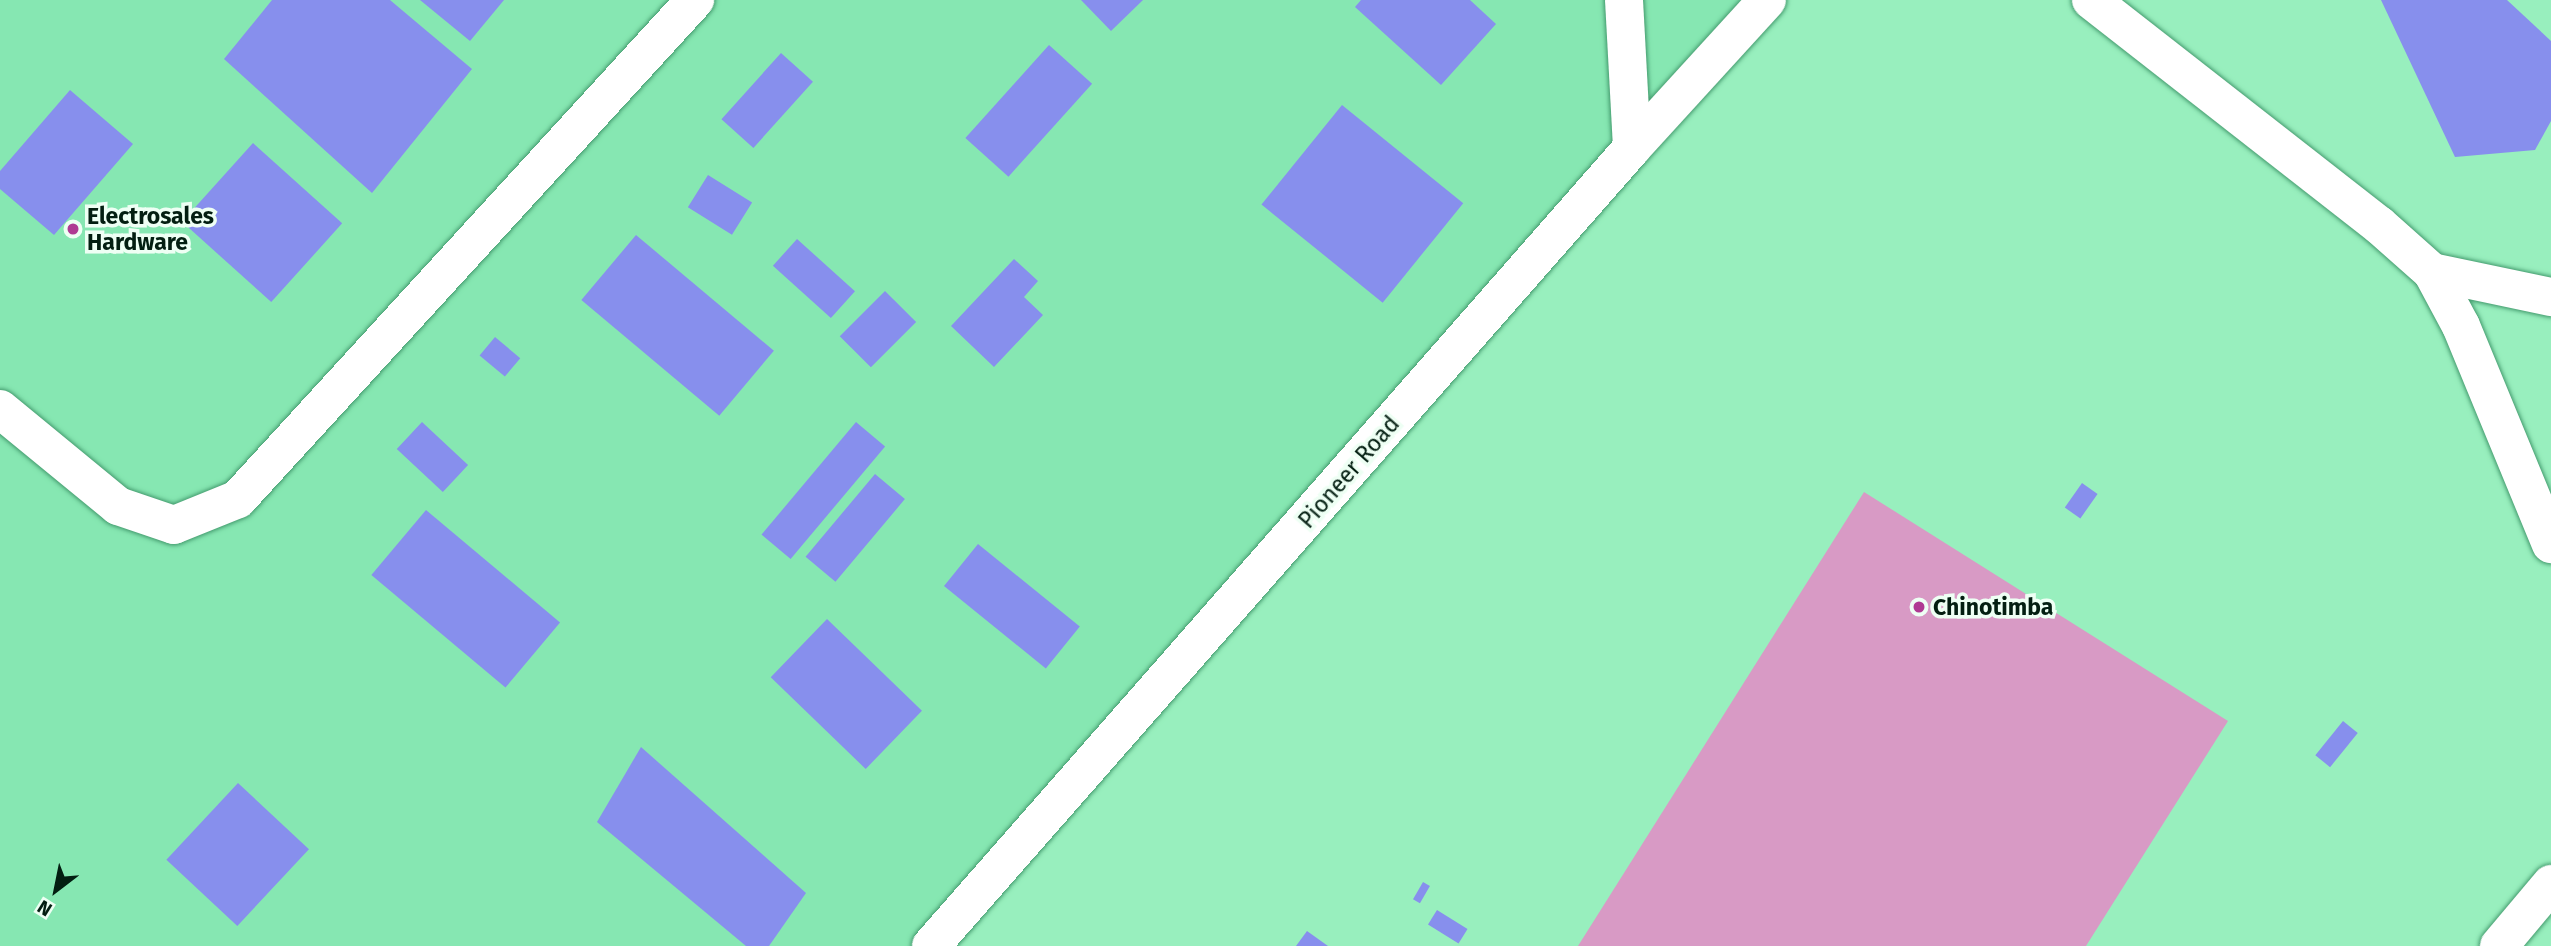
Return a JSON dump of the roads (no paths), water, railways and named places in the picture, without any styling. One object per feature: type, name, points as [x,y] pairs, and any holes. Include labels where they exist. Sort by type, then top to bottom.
[{"type":"street","points":[[0,409],[118,506],[174,525],[237,499],[695,0]]},
{"type":"street","points":[[1624,0],[1632,148]]},
{"type":"street","name":"Pioneer Road","points":[[931,946],[1632,148],[1767,0]]},
{"type":"street","points":[[2091,0],[2379,225],[2432,271],[2461,326],[2551,544]]},
{"type":"street","points":[[2432,271],[2551,297]]},
{"type":"street","points":[[2499,946],[2551,884]]},
{"type":"place","name":"Electrosales Hardware","points":[[73,229]]},
{"type":"place","name":"Chinotimba","points":[[1919,607]]}]
